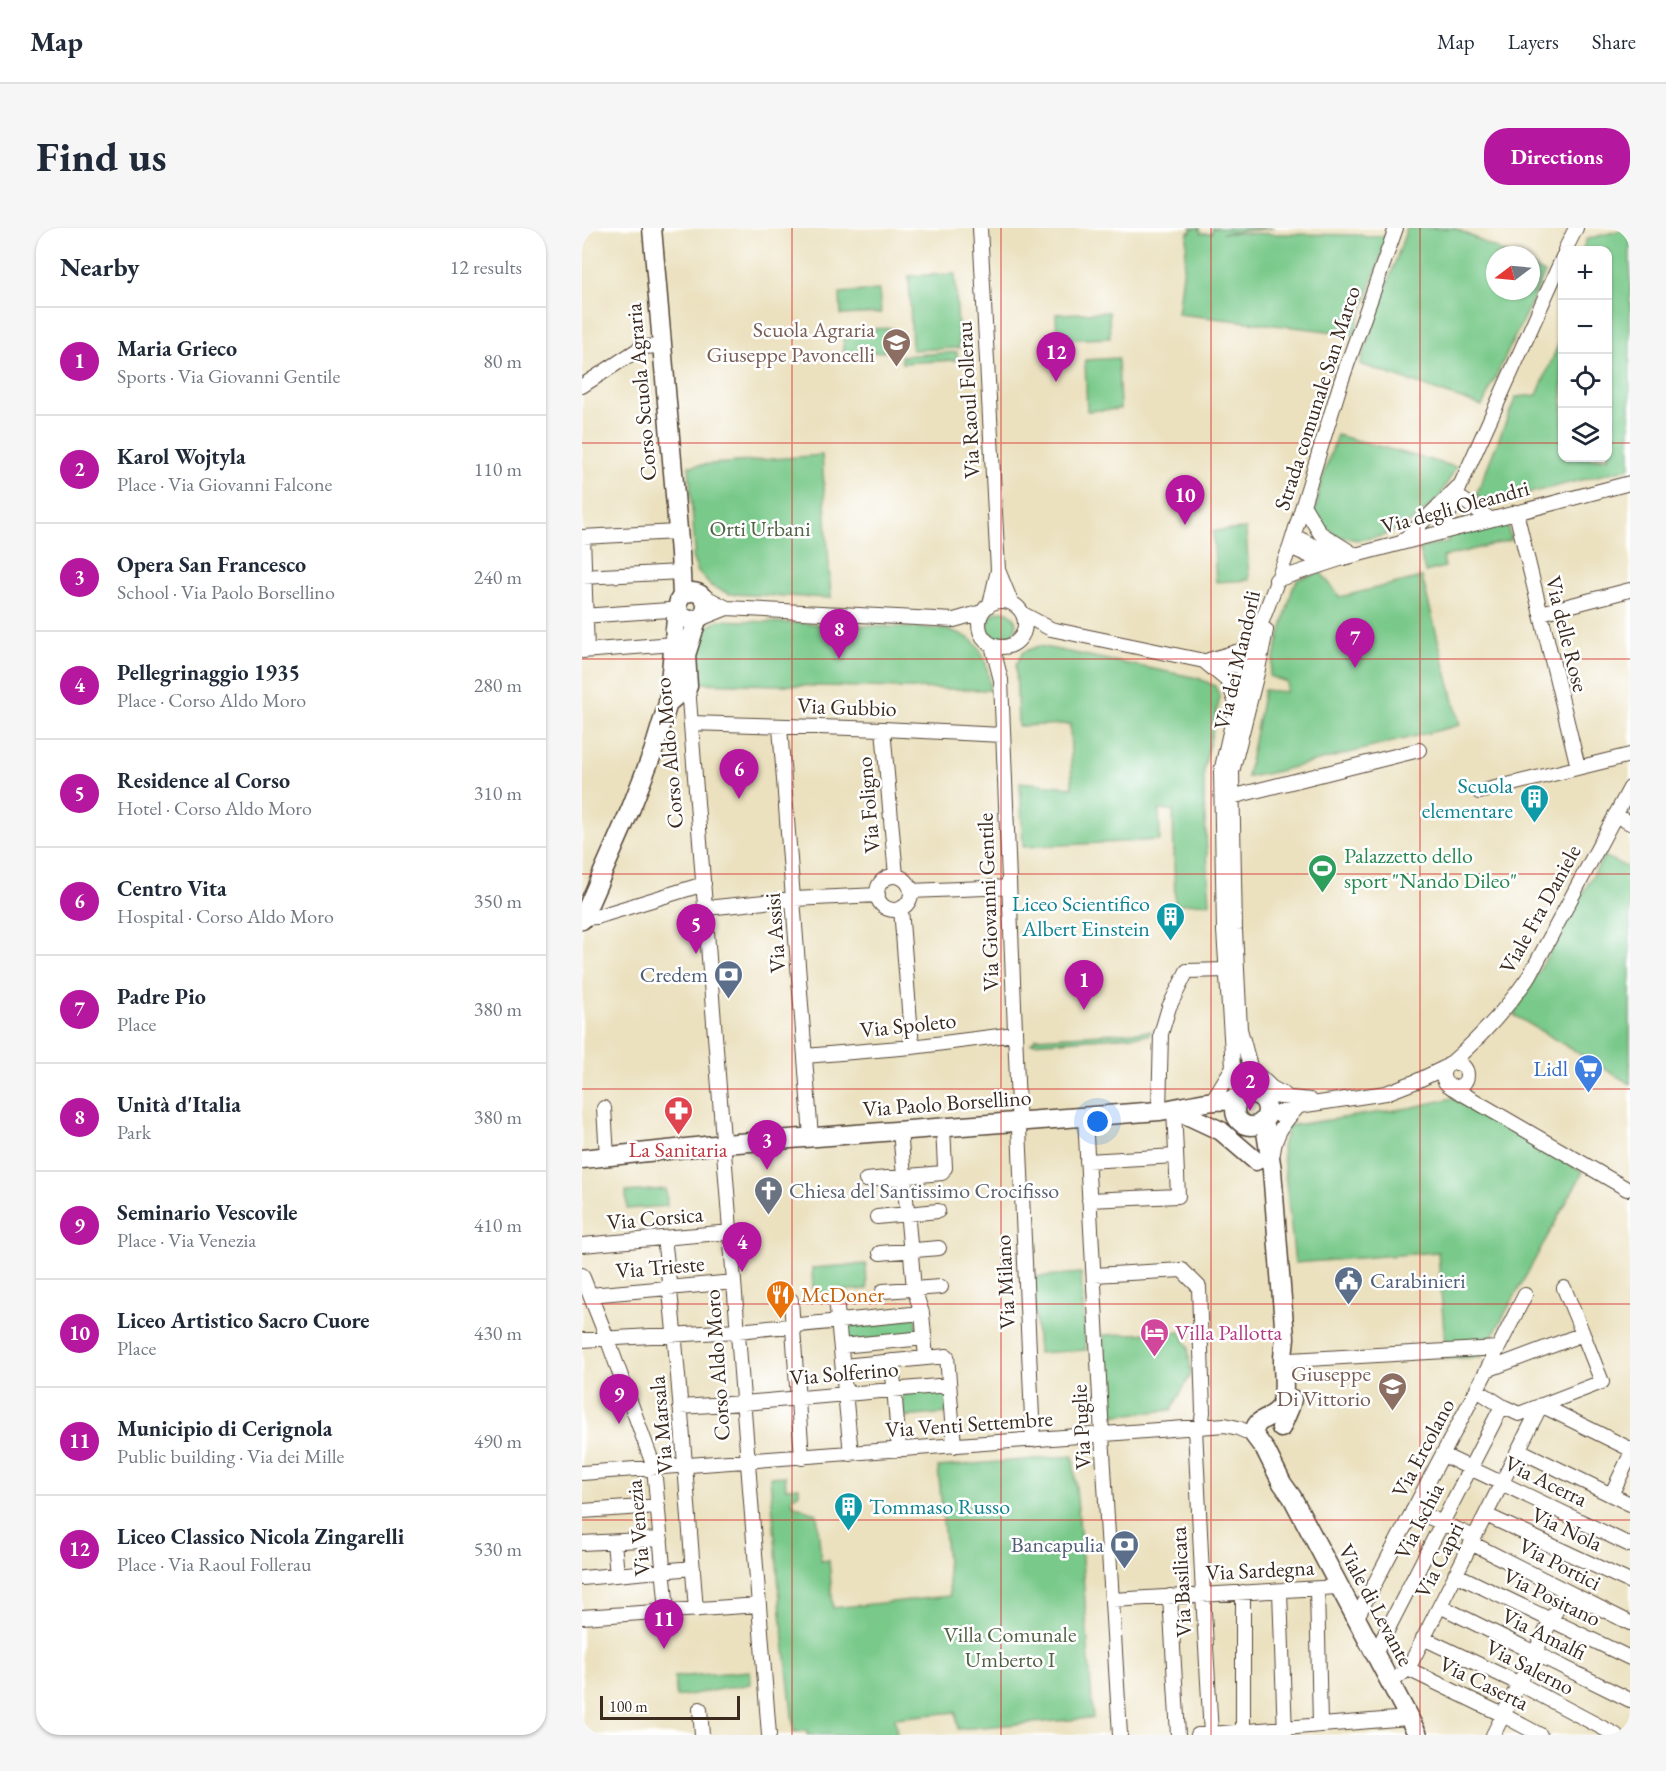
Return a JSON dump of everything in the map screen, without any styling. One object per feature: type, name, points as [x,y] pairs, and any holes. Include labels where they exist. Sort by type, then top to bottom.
[{"type":"main road","name":"Corso Scuola Agraria","points":[[651,228],[680,553],[682,602]]},
{"type":"main road","name":"Corso Scuola Agraria","points":[[680,553],[682,602]]},
{"type":"main road","name":"Corso Aldo Moro","points":[[682,602],[705,599],[706,604],[704,613],[697,620],[686,655],[688,686]]},
{"type":"main road","points":[[682,602],[679,612],[684,619],[697,620]]},
{"type":"main road","points":[[583,919],[653,752],[668,703],[674,644],[682,602]]},
{"type":"main road","points":[[668,703],[688,686]]},
{"type":"main road","points":[[1249,1094],[1259,1096],[1265,1104],[1264,1118],[1260,1123],[1251,1126],[1240,1122],[1167,1110],[1212,1101],[1238,1101],[1249,1094]]},
{"type":"main road","points":[[1238,1101],[1235,1111],[1240,1122]]},
{"type":"main road","points":[[1167,1110],[1221,1131],[1256,1161]]},
{"type":"main road","name":"Via Paolo Borsellino","points":[[582,1159],[724,1144],[1167,1110]]},
{"type":"main road","name":"Viale di Levante","points":[[1264,1118],[1272,1170],[1285,1338],[1284,1393],[1280,1408],[1264,1419]]},
{"type":"main road","name":"Viale di Levante","points":[[1240,1122],[1274,1199]]},
{"type":"main road","name":"Viale di Levante","points":[[1285,1338],[1291,1360],[1292,1394],[1290,1407],[1280,1434],[1278,1453],[1280,1464],[1291,1487],[1292,1497]]},
{"type":"main road","points":[[1264,1419],[1272,1419],[1276,1421],[1280,1434],[1274,1445],[1269,1446],[1258,1440],[1255,1427],[1264,1419]]},
{"type":"main road","name":"Viale di Levante","points":[[1258,1440],[1282,1484],[1292,1497],[1418,1735]]},
{"type":"street","name":"Via Raoul Follerau","points":[[980,228],[998,570],[1011,602]]},
{"type":"street","name":"Strada comunale San Marco","points":[[1276,580],[1292,541],[1341,382],[1396,228]]},
{"type":"street","points":[[1568,246],[1576,228]]},
{"type":"street","points":[[1446,530],[1461,484],[1558,268]]},
{"type":"street","points":[[582,386],[642,347],[661,346]]},
{"type":"street","name":"Via degli Oleandri","points":[[1276,580],[1325,563],[1401,542],[1630,483]]},
{"type":"street","points":[[1446,530],[1463,500],[1461,484]]},
{"type":"street","points":[[1401,542],[1461,484]]},
{"type":"street","points":[[1463,500],[1490,519]]},
{"type":"street","points":[[1303,505],[1320,533],[1355,555]]},
{"type":"street","name":"Via delle Rose","points":[[1516,512],[1578,767]]},
{"type":"street","points":[[674,644],[584,651],[582,537],[677,532]]},
{"type":"street","points":[[1292,541],[1340,559]]},
{"type":"street","points":[[1292,541],[1325,563]]},
{"type":"street","name":"Via Raoul Follerau","points":[[986,608],[998,570]]},
{"type":"street","points":[[584,577],[681,572]]},
{"type":"street","name":"Via dei Mandorli","points":[[1238,1101],[1233,1067],[1224,931],[1227,798],[1253,647],[1276,580]]},
{"type":"street","name":"Via dei Mandorli","points":[[1259,1096],[1240,1029],[1227,798],[1221,772],[1236,704],[1250,674],[1276,580]]},
{"type":"street","points":[[1541,613],[1630,590]]},
{"type":"street","points":[[954,620],[1000,600],[1011,602],[1023,614],[1051,628],[1204,661],[1250,674]]},
{"type":"street","points":[[584,616],[682,602],[727,608],[954,620],[981,633]]},
{"type":"street","points":[[697,620],[727,608]]},
{"type":"street","points":[[986,608],[979,622],[981,633],[983,638],[998,647],[1009,646],[1022,636],[1051,628]]},
{"type":"street","points":[[1022,636],[1025,625],[1023,614]]},
{"type":"street","name":"Via Giovanni Gentile","points":[[992,645],[1001,680],[1018,1122]]},
{"type":"street","name":"Via Giovanni Gentile","points":[[1001,680],[1009,646]]},
{"type":"street","points":[[1204,661],[1253,647]]},
{"type":"street","points":[[1204,661],[1228,681],[1236,704]]},
{"type":"street","name":"Corso Aldo Moro","points":[[688,686],[770,1735]]},
{"type":"street","name":"Via Gubbio","points":[[691,723],[1002,735]]},
{"type":"street","name":"Via Assisi","points":[[780,727],[811,1137]]},
{"type":"street","name":"Via Foligno","points":[[882,729],[896,876]]},
{"type":"street","points":[[1227,798],[1419,750]]},
{"type":"street","points":[[1479,792],[1630,754]]},
{"type":"street","name":"Viale Fra Daniele","points":[[1259,1096],[1271,1096],[1296,1102],[1321,1102],[1386,1093],[1417,1081],[1448,1065],[1475,1042],[1512,1002],[1530,975],[1630,788]]},
{"type":"street","points":[[1616,815],[1630,823]]},
{"type":"street","points":[[896,876],[906,881],[911,891],[909,902],[896,910],[886,908],[878,895],[879,885],[896,876]]},
{"type":"street","points":[[583,919],[704,884]]},
{"type":"street","points":[[911,891],[1009,887]]},
{"type":"street","points":[[706,908],[794,899],[878,895]]},
{"type":"street","points":[[901,909],[912,1047]]},
{"type":"street","points":[[1089,1200],[1178,1196],[1176,1156],[1167,1110],[1161,1034],[1169,1007],[1187,971],[1226,970]]},
{"type":"street","name":"Via Spoleto","points":[[805,1056],[912,1047],[1015,1034]]},
{"type":"street","name":"Viale Fra Daniele","points":[[1467,1073],[1475,1042]]},
{"type":"street","points":[[1480,1102],[1465,1067],[1459,1063],[1448,1065],[1442,1075],[1448,1084],[1627,1189]]},
{"type":"street","points":[[1212,1101],[1233,1067]]},
{"type":"street","points":[[1252,1070],[1272,1088],[1296,1102],[1274,1140],[1272,1170]]},
{"type":"street","points":[[1448,1084],[1462,1085],[1467,1073]]},
{"type":"street","name":"Viale Fra Daniele","points":[[1417,1081],[1448,1084]]},
{"type":"street","name":"Viale Fra Daniele","points":[[1264,1118],[1296,1102]]},
{"type":"street","points":[[604,1108],[607,1155]]},
{"type":"street","name":"Via Puglie","points":[[1085,1117],[1120,1735]]},
{"type":"street","name":"Via Milano","points":[[1018,1122],[1033,1440]]},
{"type":"street","points":[[866,1180],[943,1171],[943,1127]]},
{"type":"street","points":[[900,1131],[914,1289],[922,1313],[926,1358]]},
{"type":"street","points":[[1087,1161],[1176,1156]]},
{"type":"street","points":[[877,1217],[938,1211]]},
{"type":"street","name":"Via Corsica","points":[[582,1245],[731,1233]]},
{"type":"street","name":"Via Marsala","points":[[664,1238],[686,1465],[696,1610]]},
{"type":"street","points":[[880,1253],[939,1248]]},
{"type":"street","name":"Via Basilicata","points":[[1094,1275],[1182,1270],[1199,1287],[1203,1412],[1198,1427],[1205,1735]]},
{"type":"street","name":"Via Venezia","points":[[582,1275],[654,1467],[667,1611]]},
{"type":"street","name":"Via Trieste","points":[[590,1295],[735,1282]]},
{"type":"street","points":[[883,1291],[941,1287]]},
{"type":"street","points":[[1477,1390],[1519,1414],[1602,1382],[1564,1288]]},
{"type":"street","name":"Via Ercolano","points":[[1356,1619],[1488,1370],[1525,1295]]},
{"type":"street","points":[[836,1298],[851,1454]]},
{"type":"street","points":[[791,1300],[802,1458]]},
{"type":"street","points":[[582,1340],[738,1331],[922,1313]]},
{"type":"street","points":[[1488,1370],[1582,1334]]},
{"type":"street","points":[[841,1346],[924,1338]]},
{"type":"street","points":[[1291,1360],[1498,1348]]},
{"type":"street","points":[[843,1366],[947,1356],[954,1446]]},
{"type":"street","points":[[892,1361],[899,1450]]},
{"type":"street","name":"Via Solferino","points":[[680,1407],[949,1385]]},
{"type":"street","points":[[1541,1405],[1630,1449]]},
{"type":"street","name":"Via Capri","points":[[1390,1683],[1408,1669],[1541,1405]]},
{"type":"street","name":"Via Ischia","points":[[1375,1654],[1502,1406]]},
{"type":"street","name":"Via Venti Settembre","points":[[582,1473],[1102,1435],[1228,1425],[1238,1421],[1264,1419]]},
{"type":"street","name":"Via Venti Settembre","points":[[1228,1425],[1248,1431],[1258,1440]]},
{"type":"street","points":[[1519,1450],[1630,1504]]},
{"type":"street","name":"Via Acerra","points":[[1443,1455],[1630,1545]]},
{"type":"street","points":[[1611,1495],[1630,1456]]},
{"type":"street","points":[[582,1510],[657,1506]]},
{"type":"street","name":"Via Portici","points":[[1413,1510],[1442,1523],[1566,1591],[1630,1623]]},
{"type":"street","name":"Via Nola","points":[[1486,1515],[1630,1582]]},
{"type":"street","points":[[582,1543],[661,1539]]},
{"type":"street","points":[[614,1542],[617,1575]]},
{"type":"street","points":[[582,1578],[693,1568]]},
{"type":"street","name":"Via Positano","points":[[1455,1574],[1630,1658]]},
{"type":"street","name":"Via Sardegna","points":[[1112,1600],[1339,1587]]},
{"type":"street","points":[[1317,1589],[1320,1725]]},
{"type":"street","points":[[1280,1591],[1285,1732]]},
{"type":"street","points":[[1493,1735],[1566,1591]]},
{"type":"street","points":[[1243,1592],[1243,1731]]},
{"type":"street","points":[[1170,1596],[1178,1735]]},
{"type":"street","points":[[582,1614],[759,1605]]},
{"type":"street","name":"Via Amalfi","points":[[1440,1606],[1630,1700]]},
{"type":"street","name":"Via Salerno","points":[[1424,1638],[1518,1683],[1616,1735]]},
{"type":"street","name":"Via Caserta","points":[[1408,1669],[1540,1735]]},
{"type":"street","points":[[700,1709],[702,1735]]},
{"type":"street","points":[[1205,1735],[1243,1731],[1285,1732],[1320,1725],[1408,1718]]},
{"type":"green space","points":[[1191,228],[1200,228],[1201,233],[1212,233],[1212,228],[1274,228],[1222,233],[1388,236],[1354,334],[1178,314],[1188,232],[1191,232]]},
{"type":"green space","points":[[1407,228],[1455,228],[1491,246],[1486,246],[1486,300],[1532,300],[1482,406],[1360,364]]},
{"type":"green space","points":[[1630,228],[1630,468],[1489,503],[1476,495],[1516,397],[1537,395],[1558,345],[1558,462],[1612,462],[1612,246],[1584,246],[1587,239]]},
{"type":"green space","points":[[1540,270],[1545,273],[1540,284]]},
{"type":"green space","points":[[955,274],[959,348],[912,350],[909,276]]},
{"type":"green space","points":[[879,290],[881,313],[841,315],[840,293]]},
{"type":"green space","points":[[1109,312],[1110,338],[1057,340],[1056,314]]},
{"type":"green space","points":[[892,328],[894,351],[844,354],[843,330]]},
{"type":"green space","points":[[957,352],[957,360],[902,363],[901,356]]},
{"type":"green space","points":[[1118,358],[1120,409],[1087,411],[1085,360]]},
{"type":"green space","points":[[1337,435],[1456,467],[1439,498],[1413,521],[1383,536],[1358,540],[1337,536],[1323,526],[1315,513],[1320,486]]},
{"type":"green space","name":"Orti Urbani","points":[[822,455],[831,598],[730,594],[711,586],[698,572],[692,557],[695,551],[689,466]]},
{"type":"green space","points":[[1506,521],[1511,540],[1443,557],[1445,567],[1425,572],[1419,549],[1449,541],[1447,535]]},
{"type":"green space","points":[[1246,529],[1249,580],[1216,582],[1213,531]]},
{"type":"green space","points":[[1321,573],[1340,597],[1422,577],[1460,725],[1247,777],[1264,690],[1286,692],[1287,682],[1269,676],[1293,587],[1298,579]]},
{"type":"green space","points":[[1002,611],[1012,615],[1016,625],[1012,635],[1002,639],[992,635],[988,625],[992,615]]},
{"type":"green space","points":[[719,620],[941,629],[954,632],[972,641],[979,648],[989,677],[990,690],[694,683],[692,666],[701,632]]},
{"type":"green space","points":[[1039,646],[1198,678],[1215,686],[1220,697],[1204,769],[1210,903],[1175,904],[1173,810],[1159,810],[1160,840],[1023,847],[1020,782],[1072,787],[1070,724],[1018,726],[1016,665],[1023,652]]},
{"type":"green space","points":[[1604,856],[1630,869],[1630,1084],[1514,1015]]},
{"type":"green space","points":[[1151,1031],[1149,1035],[1031,1043],[1036,1038]]},
{"type":"green space","points":[[1453,1098],[1583,1172],[1481,1357],[1446,1359],[1438,1252],[1295,1263],[1282,1147],[1288,1126],[1409,1108]]},
{"type":"green space","points":[[666,1189],[667,1206],[627,1209],[626,1192]]},
{"type":"green space","points":[[866,1264],[867,1289],[813,1293],[812,1268]]},
{"type":"green space","points":[[1081,1273],[1086,1350],[1038,1353],[1033,1277]]},
{"type":"green space","points":[[916,1316],[918,1335],[846,1343],[844,1324]]},
{"type":"green space","points":[[1180,1332],[1188,1347],[1191,1374],[1171,1410],[1107,1416],[1103,1335]]},
{"type":"green space","points":[[947,1389],[949,1413],[903,1417],[902,1393]]},
{"type":"green space","name":"Villa Comunale Umberto I","points":[[1073,1456],[1093,1718],[958,1729],[956,1712],[895,1718],[897,1735],[807,1735],[807,1731],[794,1732],[770,1477],[785,1476],[786,1488],[799,1487],[799,1493],[792,1498],[794,1505],[817,1514],[821,1561],[829,1560],[833,1608],[950,1596],[938,1467]]},
{"type":"green space","points":[[750,1671],[751,1684],[677,1697],[674,1677]]},
{"type":"place","name":"Scuola Agraria Giuseppe Pavoncelli","points":[[896,368]]},
{"type":"place","name":"Liceo Classico Nicola Zingarelli","points":[[1056,382]]},
{"type":"place","name":"Liceo Artistico Sacro Cuore","points":[[1185,525]]},
{"type":"place","name":"Unità d'Italia","points":[[839,659]]},
{"type":"place","name":"Padre Pio","points":[[1355,668]]},
{"type":"place","name":"Centro Vita","points":[[739,799]]},
{"type":"place","name":"Scuola elementare","points":[[1534,824]]},
{"type":"place","name":"Palazzetto dello sport \"Nando Dileo\"","points":[[1323,894]]},
{"type":"place","name":"Liceo Scientifico Albert Einstein","points":[[1171,942]]},
{"type":"place","name":"Residence al Corso","points":[[696,954]]},
{"type":"place","name":"Credem","points":[[729,1000]]},
{"type":"place","name":"Maria Grieco","points":[[1084,1010]]},
{"type":"place","name":"Lidl","points":[[1589,1094]]},
{"type":"place","name":"Karol Wojtyla","points":[[1250,1111]]},
{"type":"place","name":"La Sanitaria","points":[[678,1136]]},
{"type":"place","name":"Opera San Francesco","points":[[767,1170]]},
{"type":"place","name":"Chiesa del Santissimo Crocifisso","points":[[768,1216]]},
{"type":"place","name":"Pellegrinaggio 1935","points":[[742,1272]]},
{"type":"place","name":"Carabinieri","points":[[1349,1306]]},
{"type":"place","name":"McDoner","points":[[780,1320]]},
{"type":"place","name":"Villa Pallotta","points":[[1154,1358]]},
{"type":"place","name":"Giuseppe Di Vittorio","points":[[1392,1412]]},
{"type":"place","name":"Seminario Vescovile","points":[[619,1424]]},
{"type":"place","name":"Tommaso Russo","points":[[848,1532]]},
{"type":"place","name":"Bancapulia","points":[[1125,1570]]},
{"type":"place","name":"Municipio di Cerignola","points":[[664,1649]]}]
